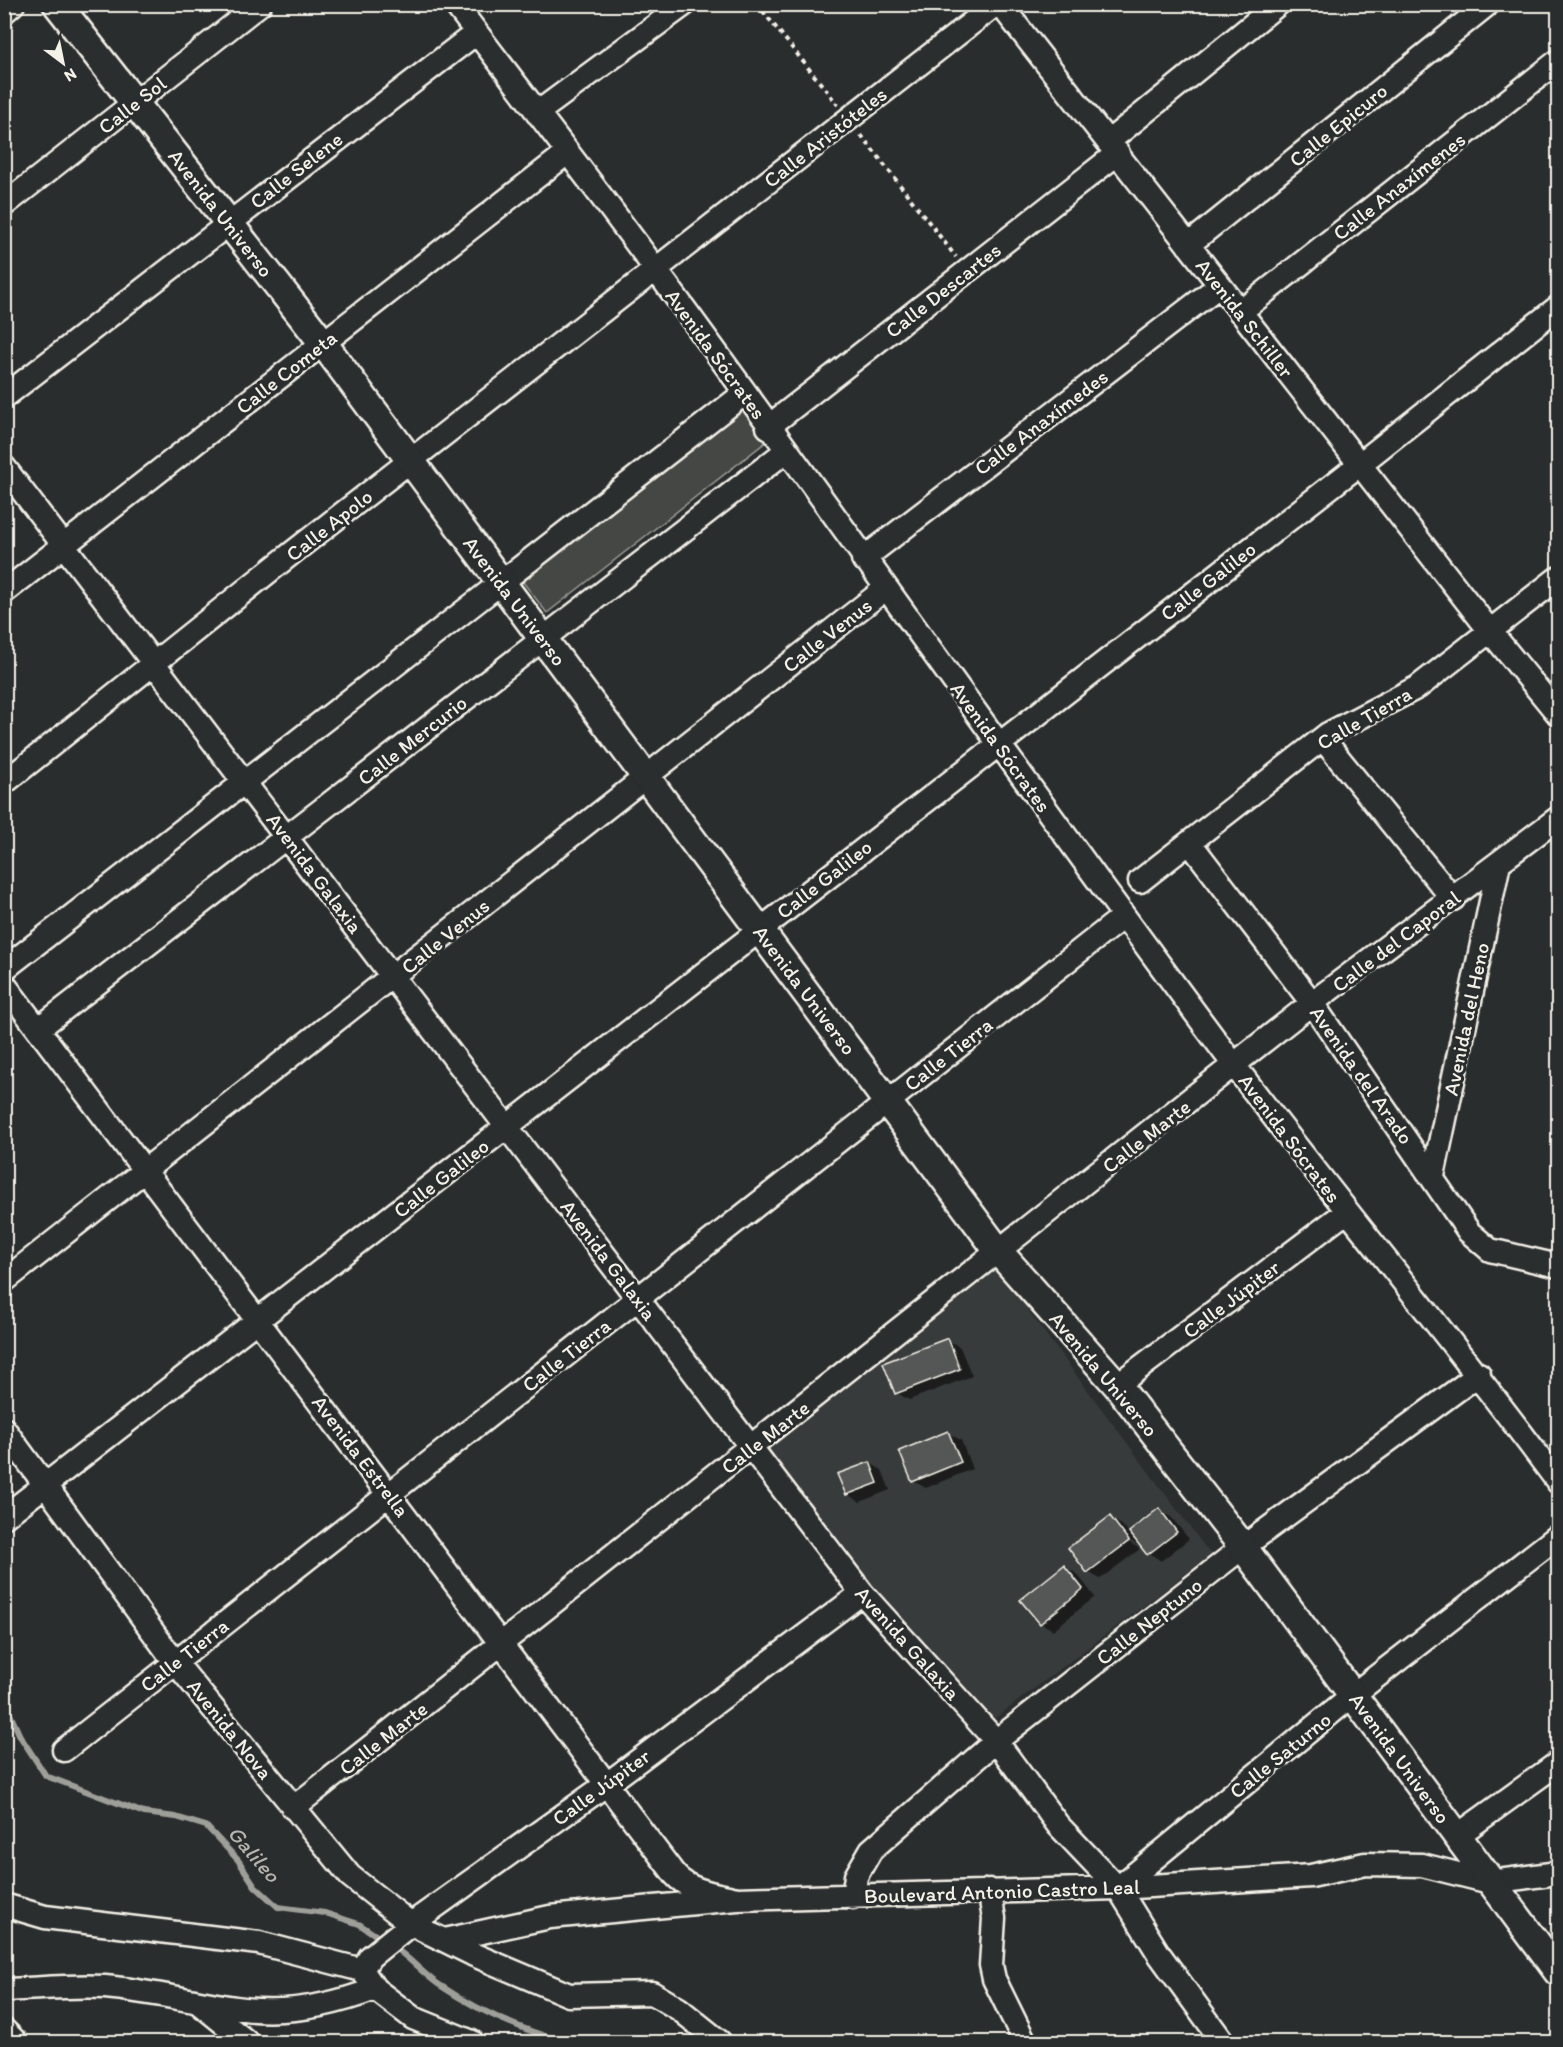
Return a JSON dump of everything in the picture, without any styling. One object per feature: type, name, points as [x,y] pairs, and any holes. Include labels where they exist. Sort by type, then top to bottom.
[{"type":"street","points":[[4,12],[14,4]]},
{"type":"street","name":"Avenida Universo","points":[[57,4],[323,343],[999,1252],[1117,1385],[1243,1547],[1558,1972]]},
{"type":"street","name":"Calle Sol","points":[[4,205],[260,4]]},
{"type":"street","name":"Avenida Sócrates","points":[[454,4],[655,268],[885,590],[1234,1065],[1346,1212],[1479,1374],[1558,1482]]},
{"type":"street","points":[[537,113],[685,4]]},
{"type":"street","name":"Calle Aristóteles","points":[[655,268],[996,4]]},
{"type":"street","name":"Avenida Schiller","points":[[1000,4],[1490,631],[1558,714]]},
{"type":"street","name":"Calle Epicuro","points":[[1188,245],[1488,4]]},
{"type":"street","name":"Calle Descartes","points":[[768,427],[967,271],[1113,148],[1263,9]]},
{"type":"street","name":"Calle Selene","points":[[4,398],[476,33]]},
{"type":"street","name":"Calle Anaxímenes","points":[[1240,312],[1558,61]]},
{"type":"street","name":"Calle Cometa","points":[[4,592],[567,153]]},
{"type":"street","name":"Calle Apolo","points":[[4,783],[655,268]]},
{"type":"street","name":"Calle Anaxímedes","points":[[863,559],[1220,285]]},
{"type":"street","name":"Calle Galileo","points":[[4,1517],[1360,464],[1558,307]]},
{"type":"street","points":[[4,969],[745,393]]},
{"type":"street","name":"Calle Mercurio","points":[[38,1029],[786,451]]},
{"type":"street","name":"Avenida Galaxia","points":[[4,467],[862,1593],[996,1741],[1058,1825],[1118,1888],[1153,1946],[1223,2043]]},
{"type":"street","name":"Calle Tierra","points":[[1140,881],[1323,739],[1418,687],[1558,578]]},
{"type":"street","name":"Calle Venus","points":[[4,1281],[885,590]]},
{"type":"street","points":[[1323,739],[1453,899]]},
{"type":"street","name":"Calle del Caporal","points":[[1234,1065],[1312,1003],[1558,818]]},
{"type":"street","name":"Avenida del Arado","points":[[1190,843],[1312,1003],[1433,1176],[1469,1232],[1490,1250],[1557,1260]]},
{"type":"street","name":"Avenida del Heno","points":[[1433,1176],[1499,863]]},
{"type":"street","name":"Calle Tierra","points":[[64,1750],[1124,916]]},
{"type":"street","name":"Avenida Estrella","points":[[4,984],[681,1882],[700,1890],[736,1899]]},
{"type":"street","name":"Calle Marte","points":[[293,1808],[752,1448],[1234,1065]]},
{"type":"street","name":"Calle Júpiter","points":[[1117,1385],[1346,1212]]},
{"type":"street","name":"Calle Neptuno","points":[[853,1897],[856,1876],[871,1850],[996,1741],[1243,1547],[1479,1374]]},
{"type":"street","name":"Avenida Nova","points":[[4,1429],[175,1662],[350,1876],[404,1929],[445,1940],[569,1995],[652,1993],[679,2009],[720,2043]]},
{"type":"street","name":"Calle Saturno","points":[[1118,1888],[1354,1694],[1558,1536]]},
{"type":"street","name":"Calle Júpiter","points":[[366,1963],[404,1929],[607,1784],[862,1593]]},
{"type":"street","points":[[1457,1836],[1558,1763]]},
{"type":"street","name":"Boulevard Antonio Castro Leal","points":[[445,1940],[550,1917],[736,1899],[1118,1888],[1311,1876],[1365,1864],[1422,1866],[1490,1882],[1558,1873]]},
{"type":"street","points":[[989,1890],[994,1918],[991,1965],[994,1979],[1025,2043]]},
{"type":"street","points":[[4,1905],[45,1917],[259,1943],[366,1963],[375,1989],[413,2018],[472,2043]]},
{"type":"street","points":[[4,1990],[103,1987],[194,1999],[237,2008],[284,2010],[342,2002],[375,1989]]},
{"type":"street","points":[[194,1999],[240,2040]]},
{"type":"street","points":[[4,2030],[16,2043]]},
{"type":"path","points":[[757,4],[967,271]]},
{"type":"shaded area","points":[[739,404],[767,441],[547,613],[519,577]]},
{"type":"shaded area","points":[[994,1265],[1211,1555],[981,1729],[761,1442]]},
{"type":"building","points":[[948,1338],[960,1369],[895,1394],[883,1363]]},
{"type":"building","points":[[948,1431],[961,1462],[912,1482],[899,1451]]},
{"type":"building","points":[[870,1462],[878,1483],[846,1495],[837,1474]]},
{"type":"building","points":[[1159,1508],[1177,1532],[1147,1555],[1129,1532]]},
{"type":"building","points":[[1110,1516],[1129,1541],[1087,1573],[1068,1548]]},
{"type":"building","points":[[1064,1565],[1083,1589],[1040,1624],[1020,1600]]},
{"type":"waterway","name":"Galileo","points":[[4,1701],[20,1736],[46,1776],[144,1813],[176,1817],[206,1826],[238,1860],[255,1886],[278,1907],[325,1913],[359,1924],[383,1940]]},
{"type":"waterway","name":"Galileo","points":[[392,1946],[432,1980],[468,2003],[515,2025],[565,2042]]}]
